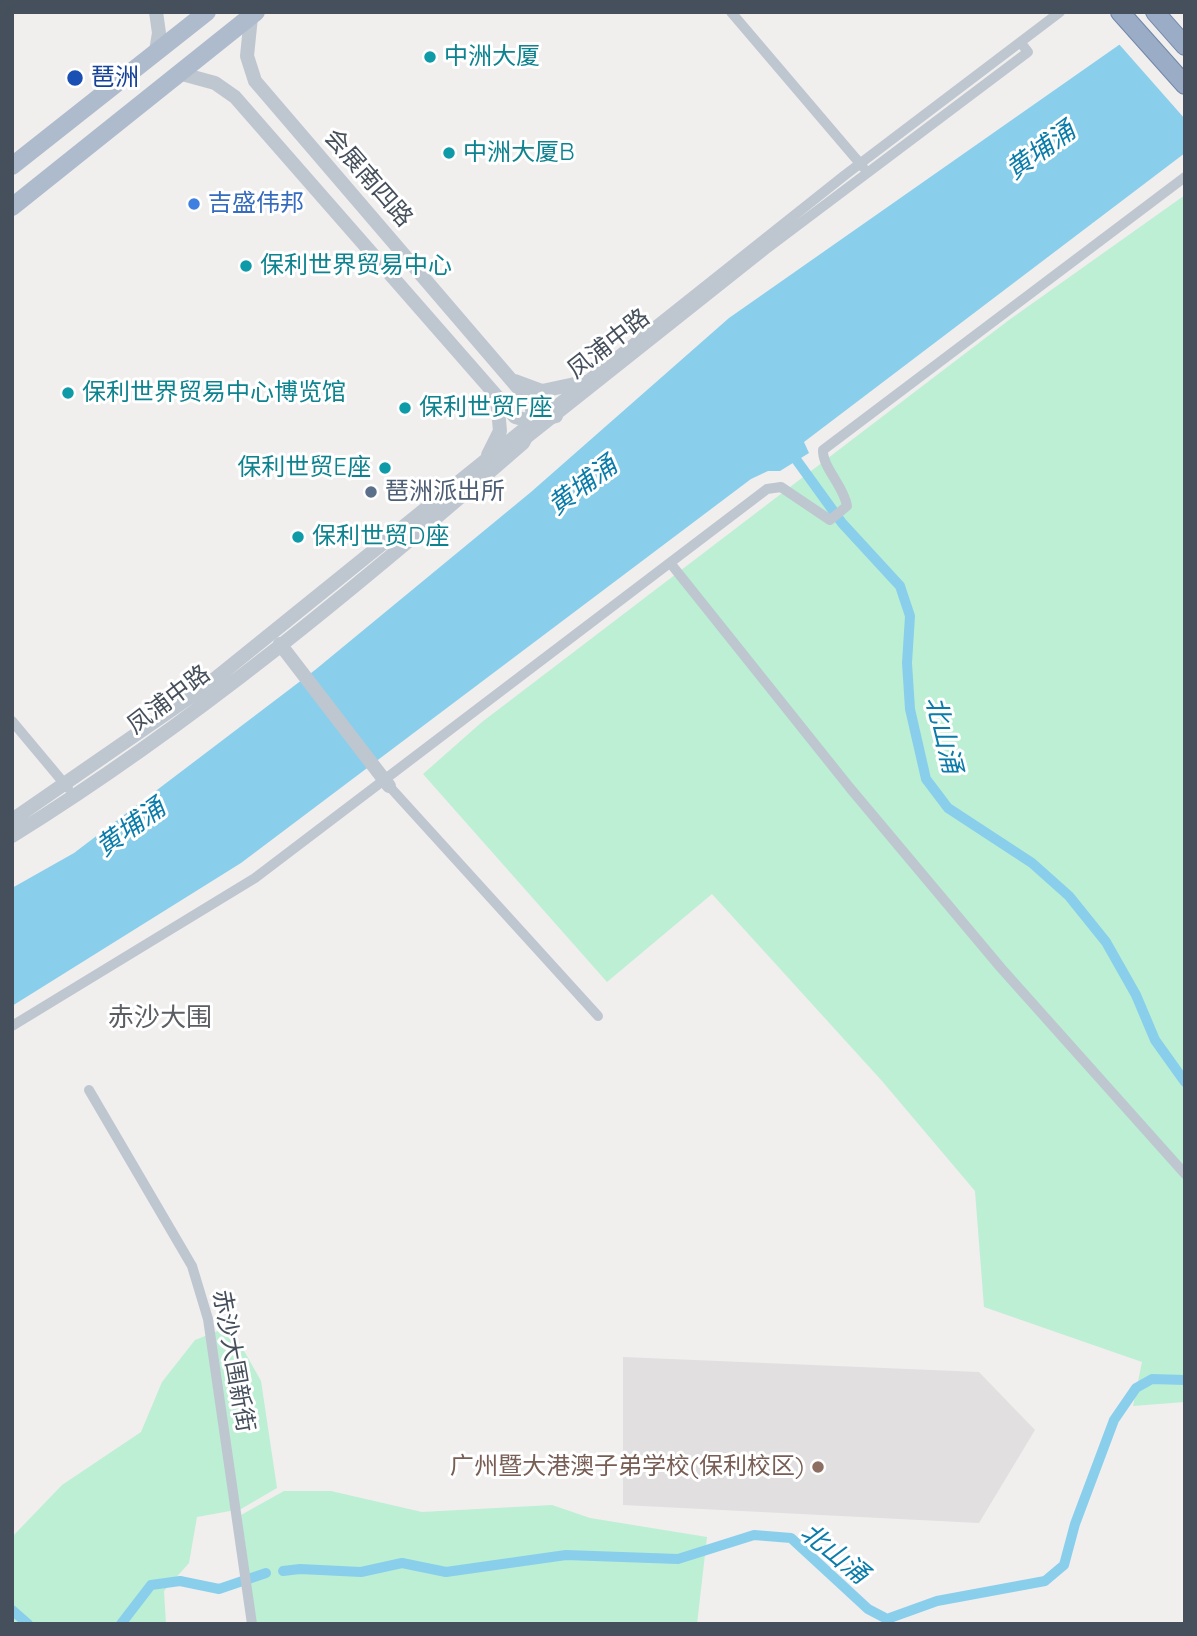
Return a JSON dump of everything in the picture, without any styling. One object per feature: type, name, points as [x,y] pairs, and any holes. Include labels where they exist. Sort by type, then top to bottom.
[{"type":"highway","points":[[1120,12],[1185,85]]},
{"type":"highway","points":[[1155,12],[1185,46]]},
{"type":"main road","points":[[12,166],[207,12]]},
{"type":"main road","points":[[12,207],[254,14]]},
{"type":"street","points":[[156,12],[159,33],[156,51]]},
{"type":"street","points":[[731,12],[864,167]]},
{"type":"street","name":"凤浦中路","points":[[12,820],[70,790],[201,706],[864,167],[1060,12]]},
{"type":"street","name":"会展南四路","points":[[182,74],[215,83],[235,97],[515,417],[534,422],[534,409],[511,380],[255,81],[247,56],[254,14]]},
{"type":"street","points":[[235,97],[241,82],[255,81]]},
{"type":"street","name":"凤浦中路","points":[[12,836],[206,686],[584,382],[864,167]]},
{"type":"street","points":[[12,1026],[255,878],[773,486],[791,493],[830,520],[847,506],[845,492],[825,461],[823,450],[1185,177]]},
{"type":"street","points":[[511,380],[542,391],[584,382]]},
{"type":"street","points":[[484,463],[500,431],[500,407],[495,394]]},
{"type":"street","points":[[523,443],[534,422],[556,416]]},
{"type":"street","points":[[671,564],[850,788],[1001,968],[1185,1174]]},
{"type":"street","points":[[280,644],[389,786],[598,1016]]},
{"type":"street","points":[[12,721],[70,790]]},
{"type":"street","name":"赤沙大围新街","points":[[89,1090],[192,1266],[208,1319],[252,1624]]},
{"type":"shaded area","name":"广州暨大港澳子弟学校(保利校区)","points":[[623,1357],[979,1372],[1035,1430],[979,1523],[623,1505]]},
{"type":"green space","points":[[1185,195],[1185,1402],[1133,1406],[1142,1362],[984,1307],[975,1191],[882,1081],[712,894],[607,982],[423,774],[482,722],[1009,320]]},
{"type":"green space","points":[[230,1326],[261,1381],[277,1488],[241,1509],[197,1517],[189,1563],[164,1591],[166,1624],[12,1624],[12,1537],[62,1485],[141,1432],[162,1382],[195,1340]]},
{"type":"green space","points":[[284,1491],[331,1491],[422,1512],[552,1505],[590,1518],[707,1537],[697,1624],[256,1624],[241,1515]]},
{"type":"water","name":"黄埔涌","points":[[1166,12],[1185,12],[1185,153],[804,442],[809,453],[780,471],[768,471],[751,479],[241,863],[12,1006],[12,888],[74,853],[315,670],[531,492],[729,318]]},
{"type":"pier","points":[[1160,12],[1185,13],[1185,119],[1118,43]]},
{"type":"waterway","name":"北山涌","points":[[790,451],[842,523],[900,586],[910,616],[907,663],[910,709],[926,779],[948,808],[1032,863],[1069,896],[1106,942],[1136,995],[1155,1040],[1185,1082]]},
{"type":"waterway","name":"北山涌","points":[[283,1571],[300,1569],[361,1572],[402,1563],[446,1572],[566,1555],[678,1559],[754,1535],[791,1538],[868,1609],[887,1619],[937,1601],[1045,1581],[1064,1565],[1075,1524],[1114,1420],[1136,1388],[1152,1379],[1185,1380]]},
{"type":"waterway","name":"北山涌","points":[[121,1624],[151,1585],[180,1581],[219,1589],[266,1573]]},
{"type":"waterway","name":"北山涌","points":[[12,1610],[28,1624]]},
{"type":"place","name":"中洲大厦","points":[[430,57]]},
{"type":"place","name":"琶洲","points":[[75,78]]},
{"type":"place","name":"中洲大厦B","points":[[449,153]]},
{"type":"place","name":"吉盛伟邦","points":[[194,204]]},
{"type":"place","name":"保利世界贸易中心","points":[[246,266]]},
{"type":"place","name":"保利世界贸易中心博览馆","points":[[68,393]]},
{"type":"place","name":"保利世贸F座","points":[[405,408]]},
{"type":"place","name":"保利世贸E座","points":[[385,468]]},
{"type":"place","name":"琶洲派出所","points":[[371,492]]},
{"type":"place","name":"保利世贸D座","points":[[298,537]]},
{"type":"place","name":"广州暨大港澳子弟学校(保利校区)","points":[[818,1467]]},
{"type":"district","name":"赤沙大围","points":[[160,1018]]}]
